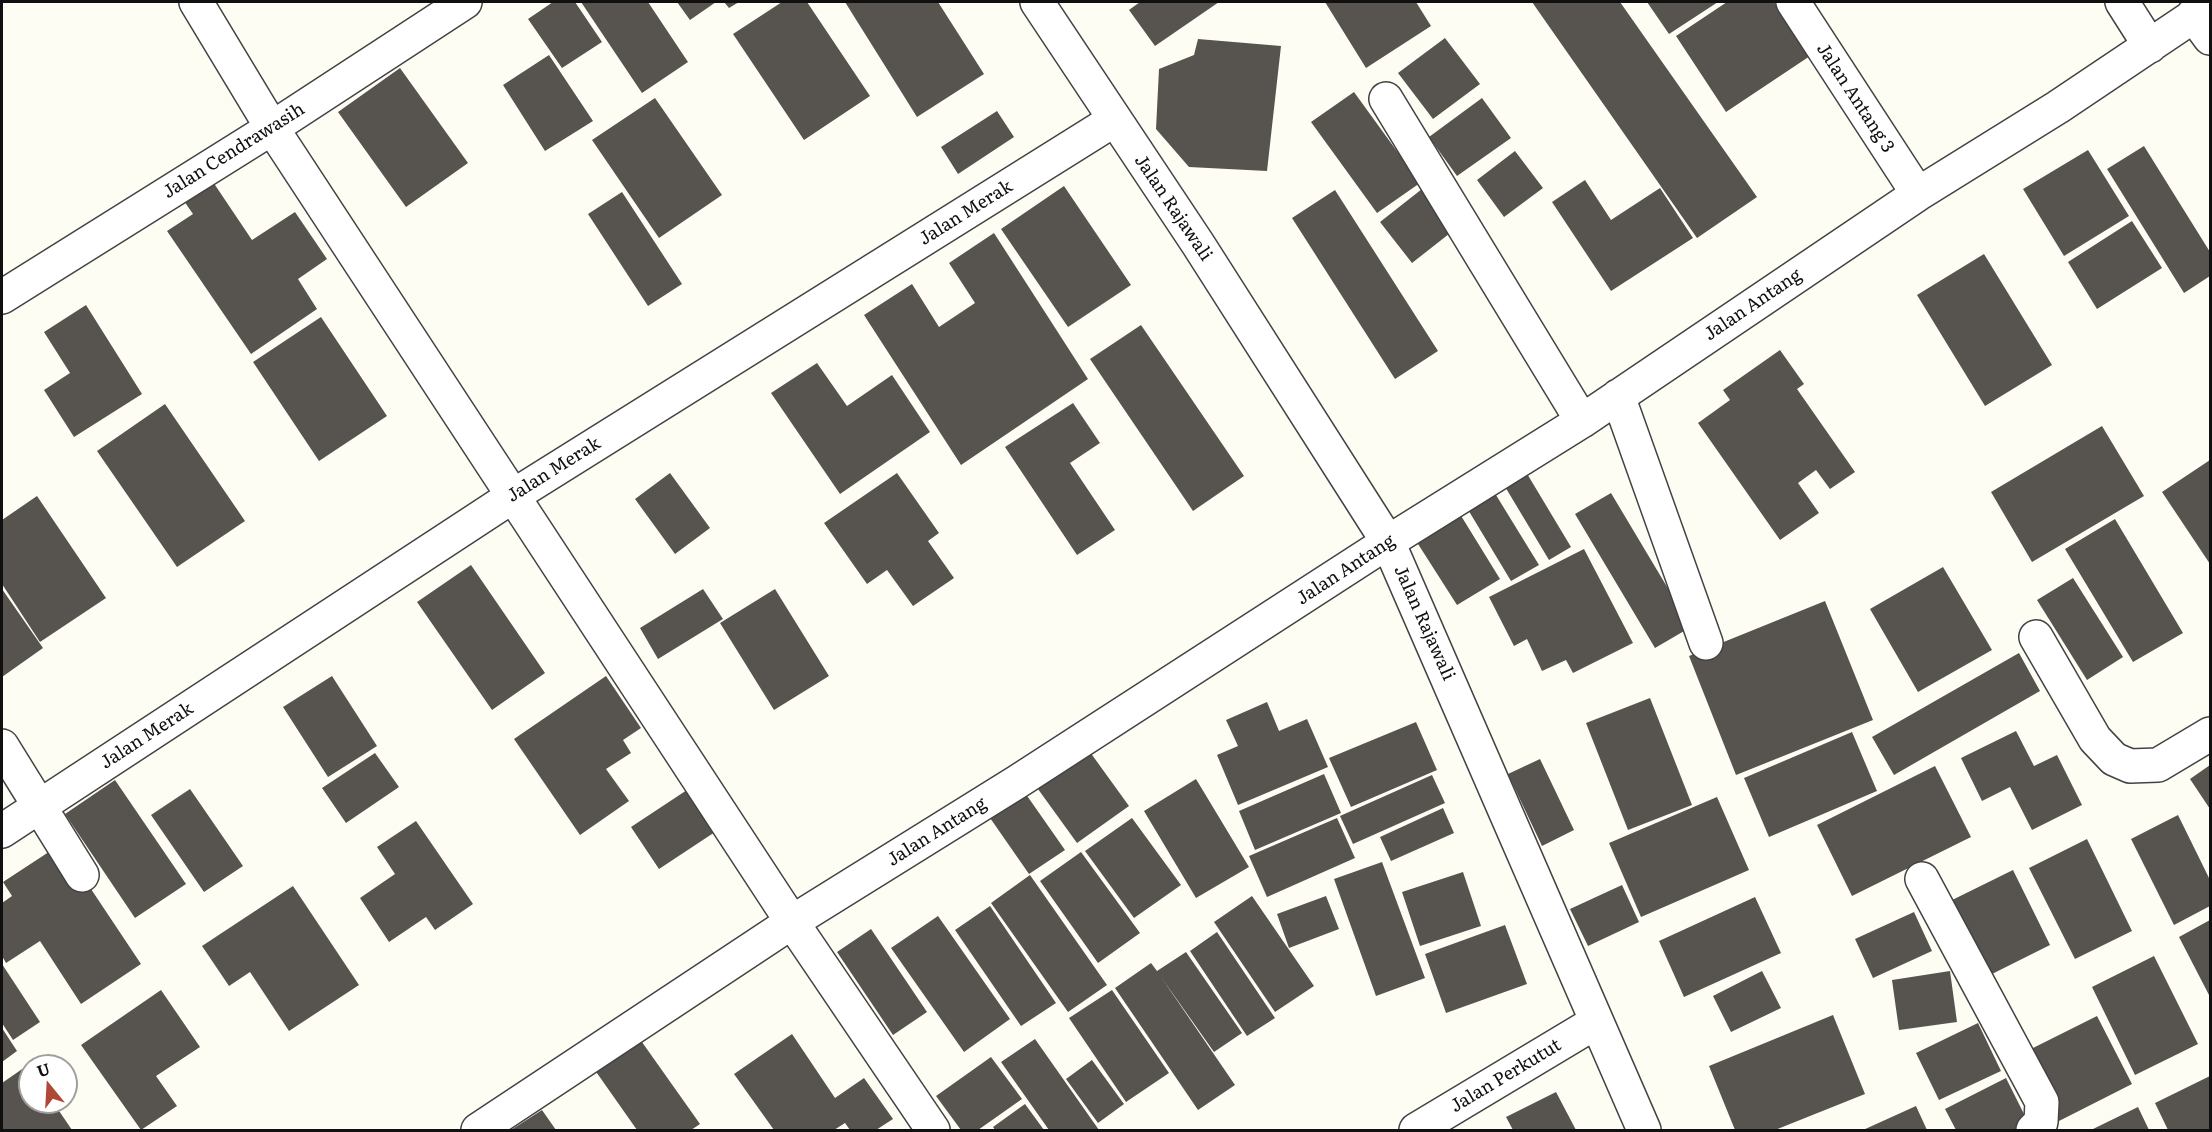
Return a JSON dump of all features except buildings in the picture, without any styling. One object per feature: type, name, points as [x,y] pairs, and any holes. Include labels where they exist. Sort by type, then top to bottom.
[{"type":"street","points":[[196,2],[272,128],[792,922],[933,1131]]},
{"type":"street","name":"Jalan Cendrawasih","points":[[2,297],[272,128],[465,2]]},
{"type":"street","name":"Jalan Rajawali","points":[[1037,2],[1198,244],[1388,542],[1644,1131]]},
{"type":"street","name":"Jalan Antang 3","points":[[1793,2],[1918,194]]},
{"type":"street","points":[[2122,2],[2150,46]]},
{"type":"street","name":"Jalan Antang","points":[[478,1131],[792,922],[1017,782],[1388,542],[1582,421],[1918,194],[2058,107],[2150,46],[2205,19]]},
{"type":"street","points":[[1386,99],[1582,421]]},
{"type":"street","name":"Jalan Merak","points":[[2,831],[513,496],[1114,120]]},
{"type":"street","points":[[1618,396],[1706,643]]},
{"type":"street","points":[[2036,637],[2095,739],[2114,759],[2130,766],[2158,765],[2211,734]]},
{"type":"street","points":[[2,746],[82,875]]},
{"type":"street","points":[[1922,879],[2042,1102],[2041,1122],[2032,1131]]},
{"type":"street","name":"Jalan Perkutut","points":[[1416,1131],[1596,1022]]}]
